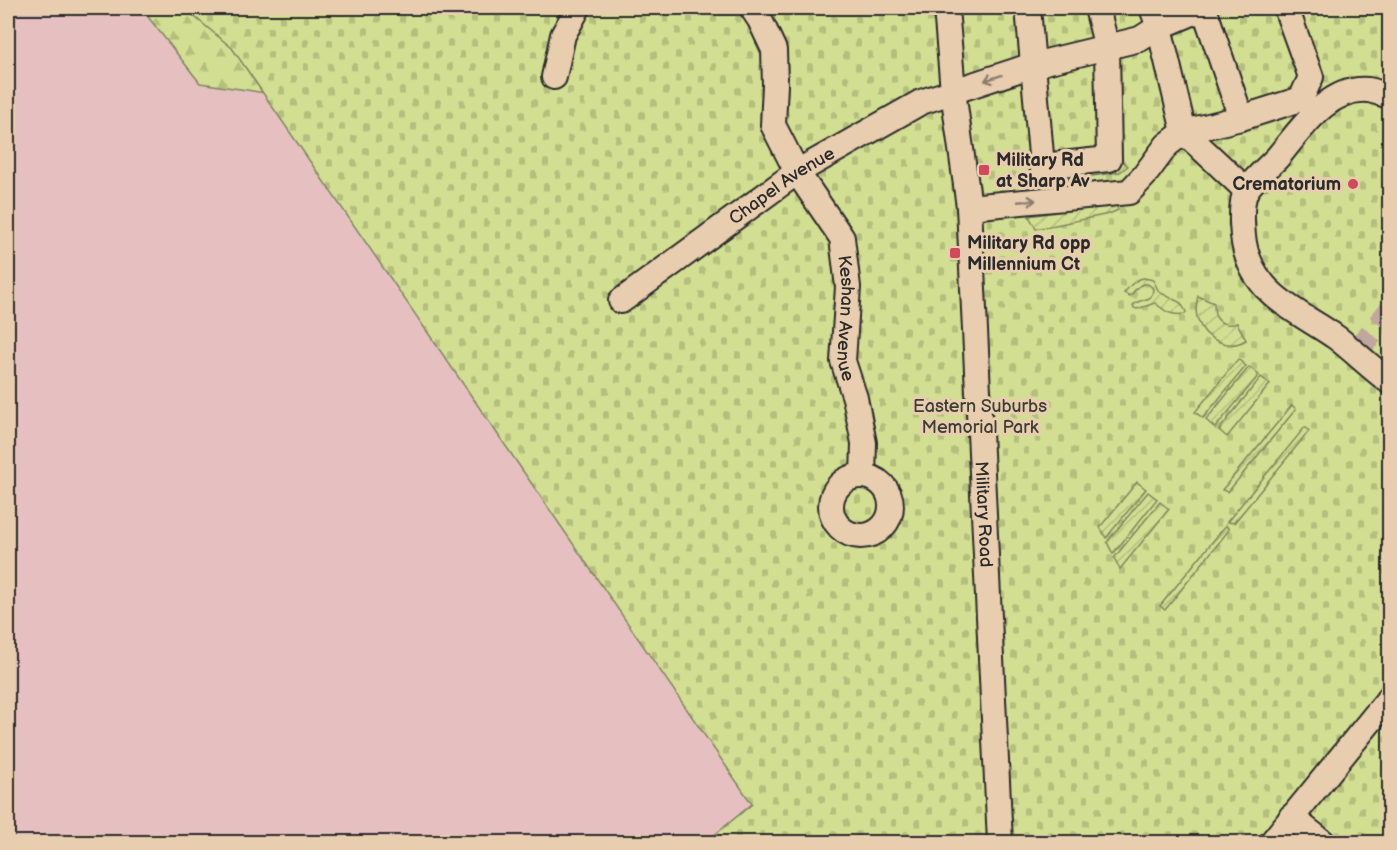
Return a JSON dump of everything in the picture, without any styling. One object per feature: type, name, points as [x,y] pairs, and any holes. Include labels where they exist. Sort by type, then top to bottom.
[{"type":"street","points":[[554,77],[562,35],[578,8]]},
{"type":"street","name":"Keshan Avenue","points":[[752,8],[774,50],[775,85],[772,125],[797,172],[842,238],[848,287],[843,361],[855,398],[864,443],[863,476]]},
{"type":"street","name":"Military Road","points":[[946,8],[953,92],[969,207],[1000,843]]},
{"type":"street","points":[[1028,8],[1042,166],[1110,159],[1107,48],[1097,8]]},
{"type":"street","points":[[1204,8],[1240,118]]},
{"type":"street","name":"Chapel Avenue","points":[[621,301],[797,172],[921,102],[1033,65],[1140,39],[1155,17],[1204,8]]},
{"type":"street","points":[[969,207],[1129,192],[1146,175],[1167,145],[1184,132],[1301,99],[1311,77],[1286,8]]},
{"type":"street","points":[[1155,17],[1184,132],[1246,190]]},
{"type":"street","points":[[1389,96],[1367,90],[1346,93],[1320,108],[1246,190],[1241,221],[1247,258],[1261,284],[1298,313],[1324,328],[1356,352],[1389,382]]},
{"type":"street","points":[[1272,843],[1389,697]]},
{"type":"street","points":[[1291,817],[1323,843]]},
{"type":"shaded area","points":[[8,8],[184,8],[232,48],[753,805],[706,842],[8,842]]},
{"type":"green space","points":[[141,8],[331,8],[279,95],[200,83]]},
{"type":"green space","name":"Eastern Suburbs Memorial Park","points":[[184,8],[1389,8],[1389,842],[706,842],[752,804],[232,48]]},
{"type":"green space","points":[[1120,159],[1128,166],[1120,172],[1023,186],[1027,174],[1107,167]]},
{"type":"green space","points":[[1116,203],[1118,210],[1109,214],[1036,229],[1029,216]]},
{"type":"green space","points":[[1144,278],[1153,280],[1159,292],[1181,303],[1185,314],[1169,313],[1155,303],[1134,308],[1133,305],[1136,303],[1151,297],[1153,289],[1144,284],[1130,296],[1124,293],[1135,282]]},
{"type":"green space","points":[[1198,296],[1214,303],[1216,317],[1221,322],[1237,323],[1246,340],[1224,344],[1211,338],[1201,327],[1196,314]]},
{"type":"green space","points":[[1238,359],[1246,366],[1203,418],[1195,412]]},
{"type":"green space","points":[[1249,367],[1259,375],[1215,428],[1206,420]]},
{"type":"green space","points":[[1261,377],[1270,384],[1227,437],[1219,430]]},
{"type":"green space","points":[[1292,405],[1296,409],[1228,492],[1222,490]]},
{"type":"green space","points":[[1305,427],[1309,431],[1234,523],[1227,522]]},
{"type":"green space","points":[[1137,482],[1146,489],[1106,538],[1100,527]]},
{"type":"green space","points":[[1148,492],[1157,499],[1113,554],[1107,542]]},
{"type":"green space","points":[[1160,502],[1169,509],[1120,569],[1114,558]]},
{"type":"green space","points":[[1226,525],[1229,530],[1165,610],[1160,606]]},
{"type":"tunnel","points":[[1356,352],[1390,311]]},
{"type":"place","name":"Military Rd at Sharp Av","points":[[984,170]]},
{"type":"place","name":"Crematorium","points":[[1353,184]]},
{"type":"place","name":"Military Rd opp Millennium Ct","points":[[955,253]]}]
